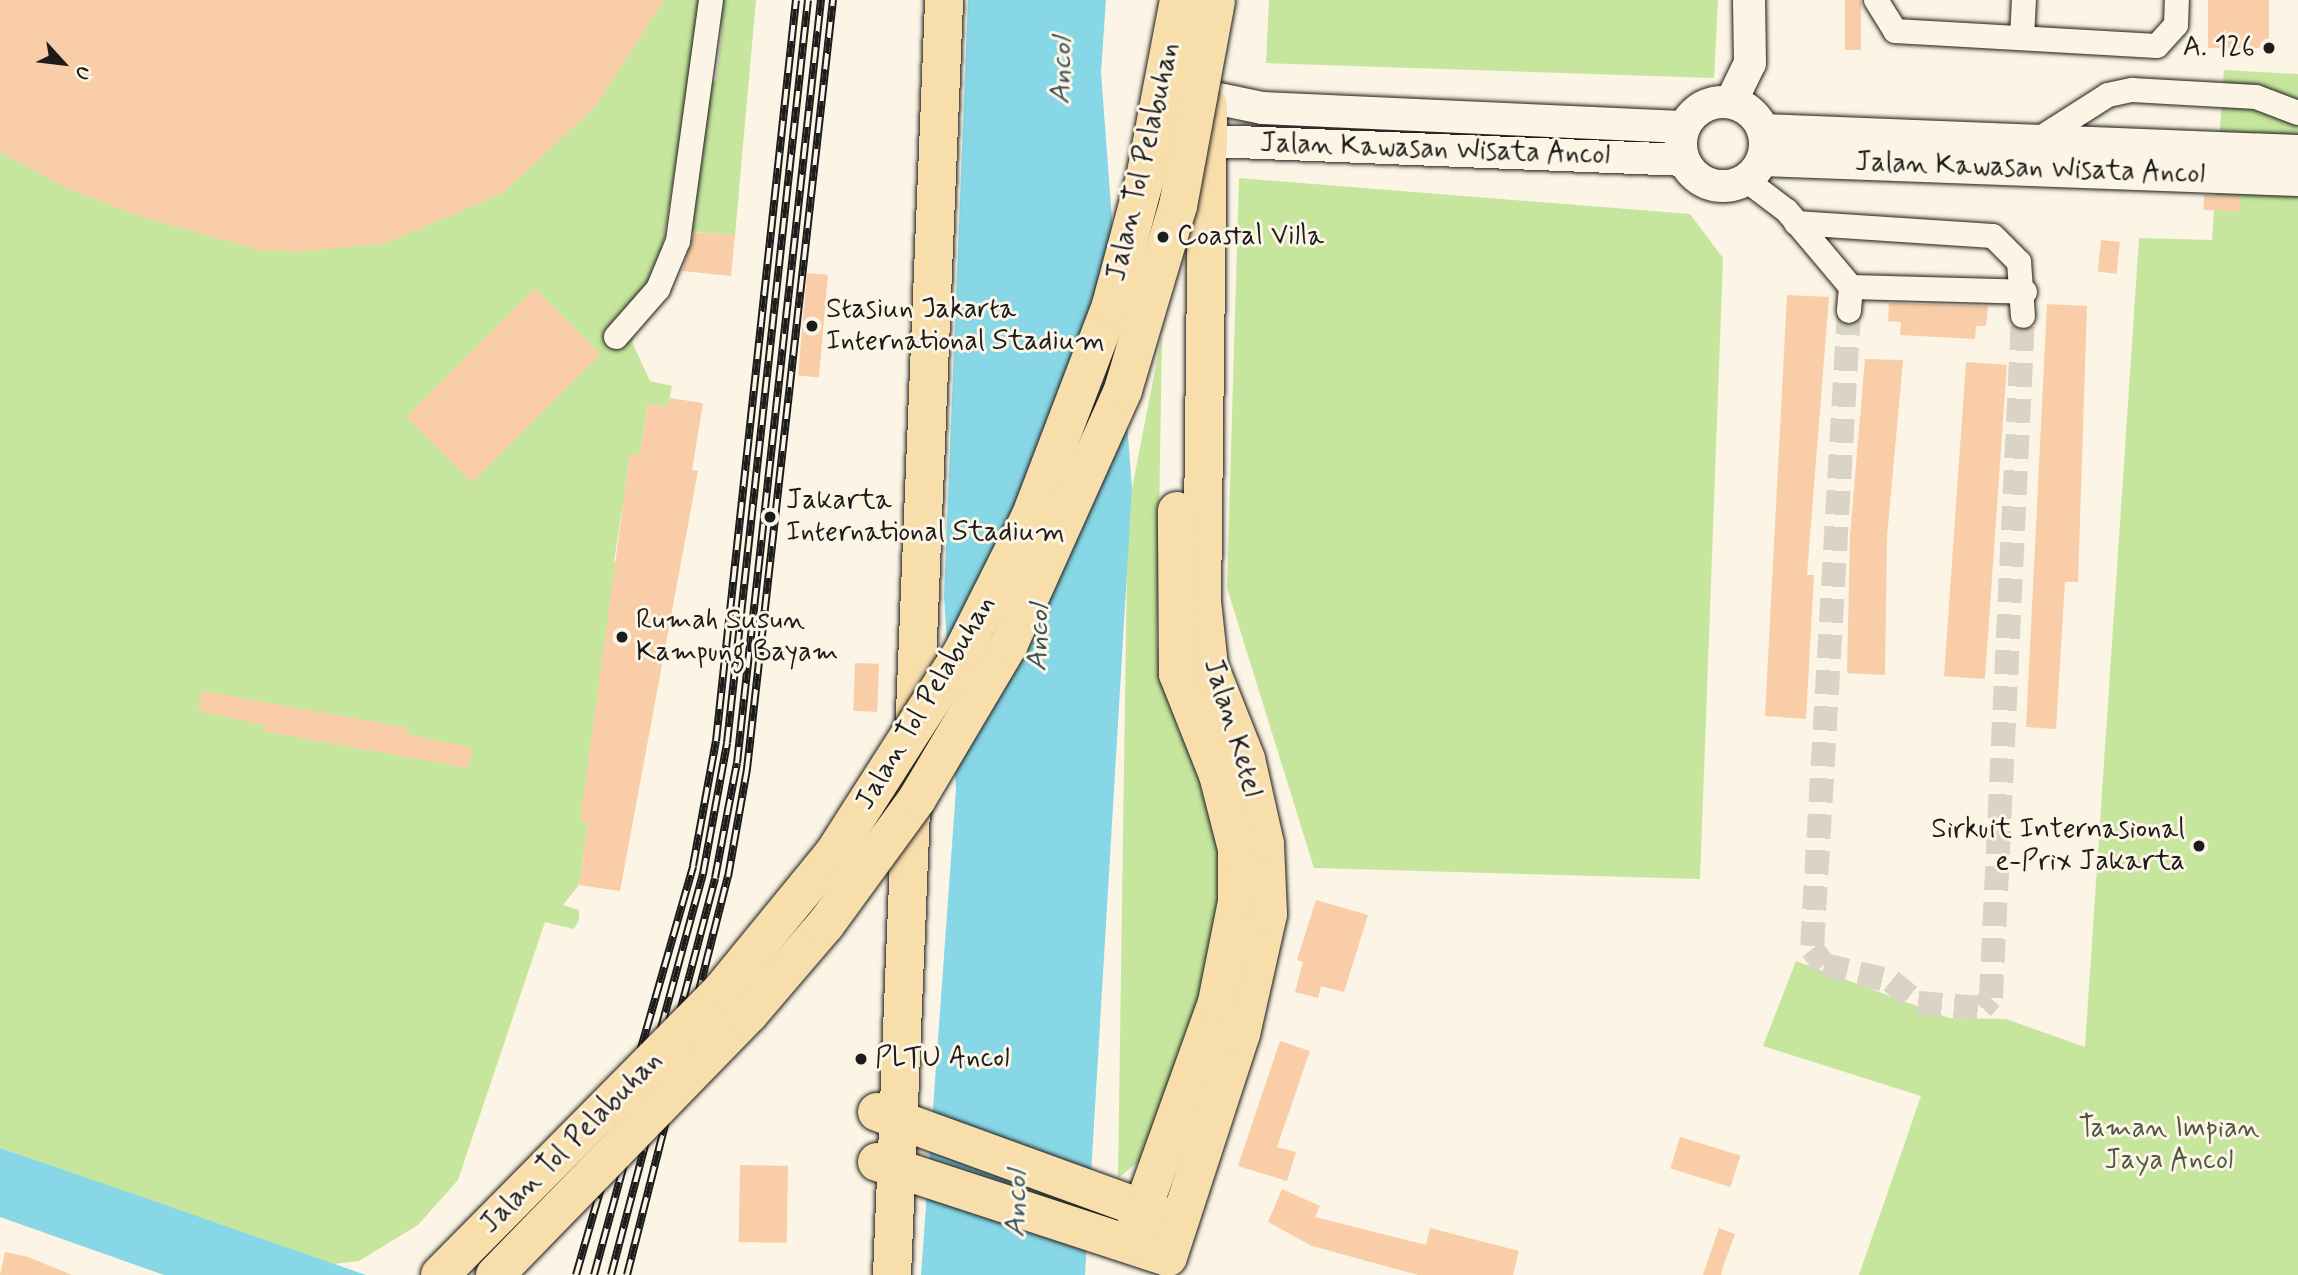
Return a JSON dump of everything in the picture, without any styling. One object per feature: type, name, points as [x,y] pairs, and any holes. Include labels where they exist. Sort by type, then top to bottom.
[{"type":"highway","points":[[892,1275],[944,0]]},
{"type":"highway","name":"Jalan Tol Pelabuhan","points":[[440,1275],[721,991],[834,853],[963,651],[1031,516],[1111,305],[1146,178],[1179,0]]},
{"type":"highway","points":[[1191,0],[1199,99]]},
{"type":"highway","points":[[1199,99],[1215,0]]},
{"type":"highway","name":"Jalan Tol Pelabuhan","points":[[495,1275],[730,1034],[825,924],[917,799],[1009,644],[1123,390],[1178,206],[1215,0]]},
{"type":"highway","name":"Jalan Ketel","points":[[895,1168],[1168,1257],[1180,1222],[1242,959],[1237,902],[1237,849],[1218,775],[1178,674],[1173,612],[1199,99]]},
{"type":"highway","name":"Jalan Ketel","points":[[1130,1244],[1217,1002],[1242,959]]},
{"type":"highway","points":[[898,1119],[1180,1222]]},
{"type":"highway","points":[[871,1275],[895,1168]]},
{"type":"street","points":[[616,337],[658,289],[678,241],[711,0]]},
{"type":"street","points":[[1731,102],[1749,63],[1749,0]]},
{"type":"street","points":[[1875,0],[1895,31],[2157,46],[2176,25],[2177,0]]},
{"type":"street","points":[[2022,37],[2024,0]]},
{"type":"street","points":[[2030,144],[2108,95],[2132,90],[2256,97],[2298,113]]},
{"type":"street","name":"Jalan Kawasan Wisata Ancol","points":[[1199,99],[1262,108],[1684,127]]},
{"type":"street","points":[[1757,157],[1715,186],[1683,160],[1684,127],[1703,107],[1731,102],[1751,112],[1757,157],[1796,223],[1850,299],[2024,304],[2019,262],[1993,236],[1796,223]]},
{"type":"street","name":"Jalan Kawasan Wisata Ancol","points":[[1197,138],[1259,145],[1683,160]]},
{"type":"street","name":"Jalan Kawasan Wisata Ancol","points":[[1757,157],[2030,144],[2234,145],[2298,151]]},
{"type":"street","name":"Jalan Kawasan Wisata Ancol","points":[[1757,157],[2298,180]]},
{"type":"green space","points":[[0,0],[701,0],[661,259],[632,342],[650,381],[672,386],[668,407],[648,404],[640,455],[630,455],[625,489],[646,493],[644,507],[623,504],[614,561],[641,565],[581,821],[588,823],[579,885],[563,905],[579,910],[579,920],[574,929],[545,922],[458,1180],[418,1225],[359,1261],[333,1264],[0,1148]]},
{"type":"green space","points":[[718,0],[756,0],[735,235],[685,231],[709,86],[716,80],[722,32]]},
{"type":"green space","points":[[1269,0],[1718,0],[1714,78],[1266,63]]},
{"type":"green space","name":"Taman Impian Jaya Ancol","points":[[2224,70],[2298,74],[2298,1275],[1859,1275],[1921,1096],[1763,1046],[1796,961],[1949,1018],[2006,1019],[2085,1047],[2139,238],[2212,240]]},
{"type":"green space","points":[[1239,178],[1690,214],[1723,258],[1700,879],[1314,868],[1227,588]]},
{"type":"green space","points":[[1162,334],[1157,644],[1205,778],[1225,858],[1207,977],[1147,1155],[1118,1178],[1127,562],[1132,489]]},
{"type":"water","name":"Ancol","points":[[968,0],[1106,0],[1101,72],[1132,489],[1085,1275],[921,1275],[956,789],[944,595]]},
{"type":"water","points":[[0,1148],[366,1275],[164,1275],[0,1217]]},
{"type":"building","points":[[0,0],[664,0],[596,106],[503,193],[387,243],[300,252],[260,250],[139,216],[70,190],[0,152]]},
{"type":"building","points":[[1845,0],[1861,0],[1861,50],[1845,50]]},
{"type":"building","points":[[2208,0],[2269,0],[2269,48],[2208,48]]},
{"type":"building","points":[[2204,195],[2240,196],[2239,211],[2203,210]]},
{"type":"building","points":[[694,232],[735,235],[731,276],[682,271]]},
{"type":"building","points":[[2101,240],[2120,242],[2117,274],[2098,272]]},
{"type":"building","name":"Stasiun Jakarta International Stadium","points":[[807,273],[828,275],[819,377],[798,376]]},
{"type":"building","points":[[535,288],[601,354],[472,482],[406,417]]},
{"type":"building","points":[[1787,295],[1829,297],[1807,575],[1814,575],[1806,719],[1765,716]]},
{"type":"building","points":[[1889,303],[1988,306],[1986,326],[1976,326],[1975,339],[1900,335],[1901,322],[1888,321]]},
{"type":"building","points":[[2047,304],[2087,306],[2078,582],[2065,582],[2056,729],[2026,727]]},
{"type":"building","points":[[1865,359],[1903,360],[1887,537],[1885,675],[1847,673],[1850,535]]},
{"type":"building","points":[[1966,362],[2007,365],[1985,679],[1944,676]]},
{"type":"building","name":"Rumah Susun Kampung Bayam","points":[[670,398],[703,403],[692,470],[698,471],[620,891],[579,885],[588,823],[580,821],[630,454],[640,455],[648,404],[668,407]]},
{"type":"building","points":[[855,663],[879,664],[877,712],[853,711]]},
{"type":"building","points":[[202,691],[409,728],[407,734],[473,748],[468,768],[262,731],[264,725],[198,711]]},
{"type":"building","points":[[1316,900],[1368,915],[1344,992],[1321,986],[1318,998],[1295,992],[1303,962],[1297,960]]},
{"type":"building","points":[[1280,1041],[1310,1051],[1277,1147],[1296,1152],[1287,1181],[1238,1166]]},
{"type":"building","points":[[1680,1137],[1740,1155],[1731,1187],[1670,1169]]},
{"type":"building","points":[[740,1165],[788,1166],[787,1243],[739,1242]]},
{"type":"building","points":[[1282,1189],[1320,1206],[1315,1217],[1426,1245],[1430,1228],[1519,1251],[1513,1275],[1418,1275],[1312,1246],[1268,1222]]},
{"type":"building","points":[[1719,1228],[1735,1234],[1721,1275],[1703,1275]]},
{"type":"building","points":[[5,1252],[28,1257],[72,1275],[0,1275]]},
{"type":"tunnel","points":[[1849,311],[1812,949],[1824,965],[1891,981],[1918,1003],[1982,1008],[1991,998],[2023,316]]},
{"type":"railway","points":[[576,1275],[693,866],[716,741],[796,0]]},
{"type":"railway","points":[[594,1275],[703,874],[727,743],[808,0]]},
{"type":"railway","points":[[611,1275],[715,878],[737,763],[821,0]]},
{"type":"railway","points":[[627,1275],[728,877],[747,769],[833,0]]},
{"type":"place","name":"A. 126","points":[[2269,48]]},
{"type":"place","name":"Coastal Villa","points":[[1163,237]]},
{"type":"place","name":"Stasiun Jakarta International Stadium","points":[[812,326]]},
{"type":"place","name":"Jakarta International Stadium","points":[[770,517]]},
{"type":"place","name":"Rumah Susun Kampung Bayam","points":[[622,637]]},
{"type":"place","name":"Sirkuit Internasional e-Prix Jakarta","points":[[2199,846]]},
{"type":"place","name":"PLTU Ancol","points":[[861,1059]]}]
